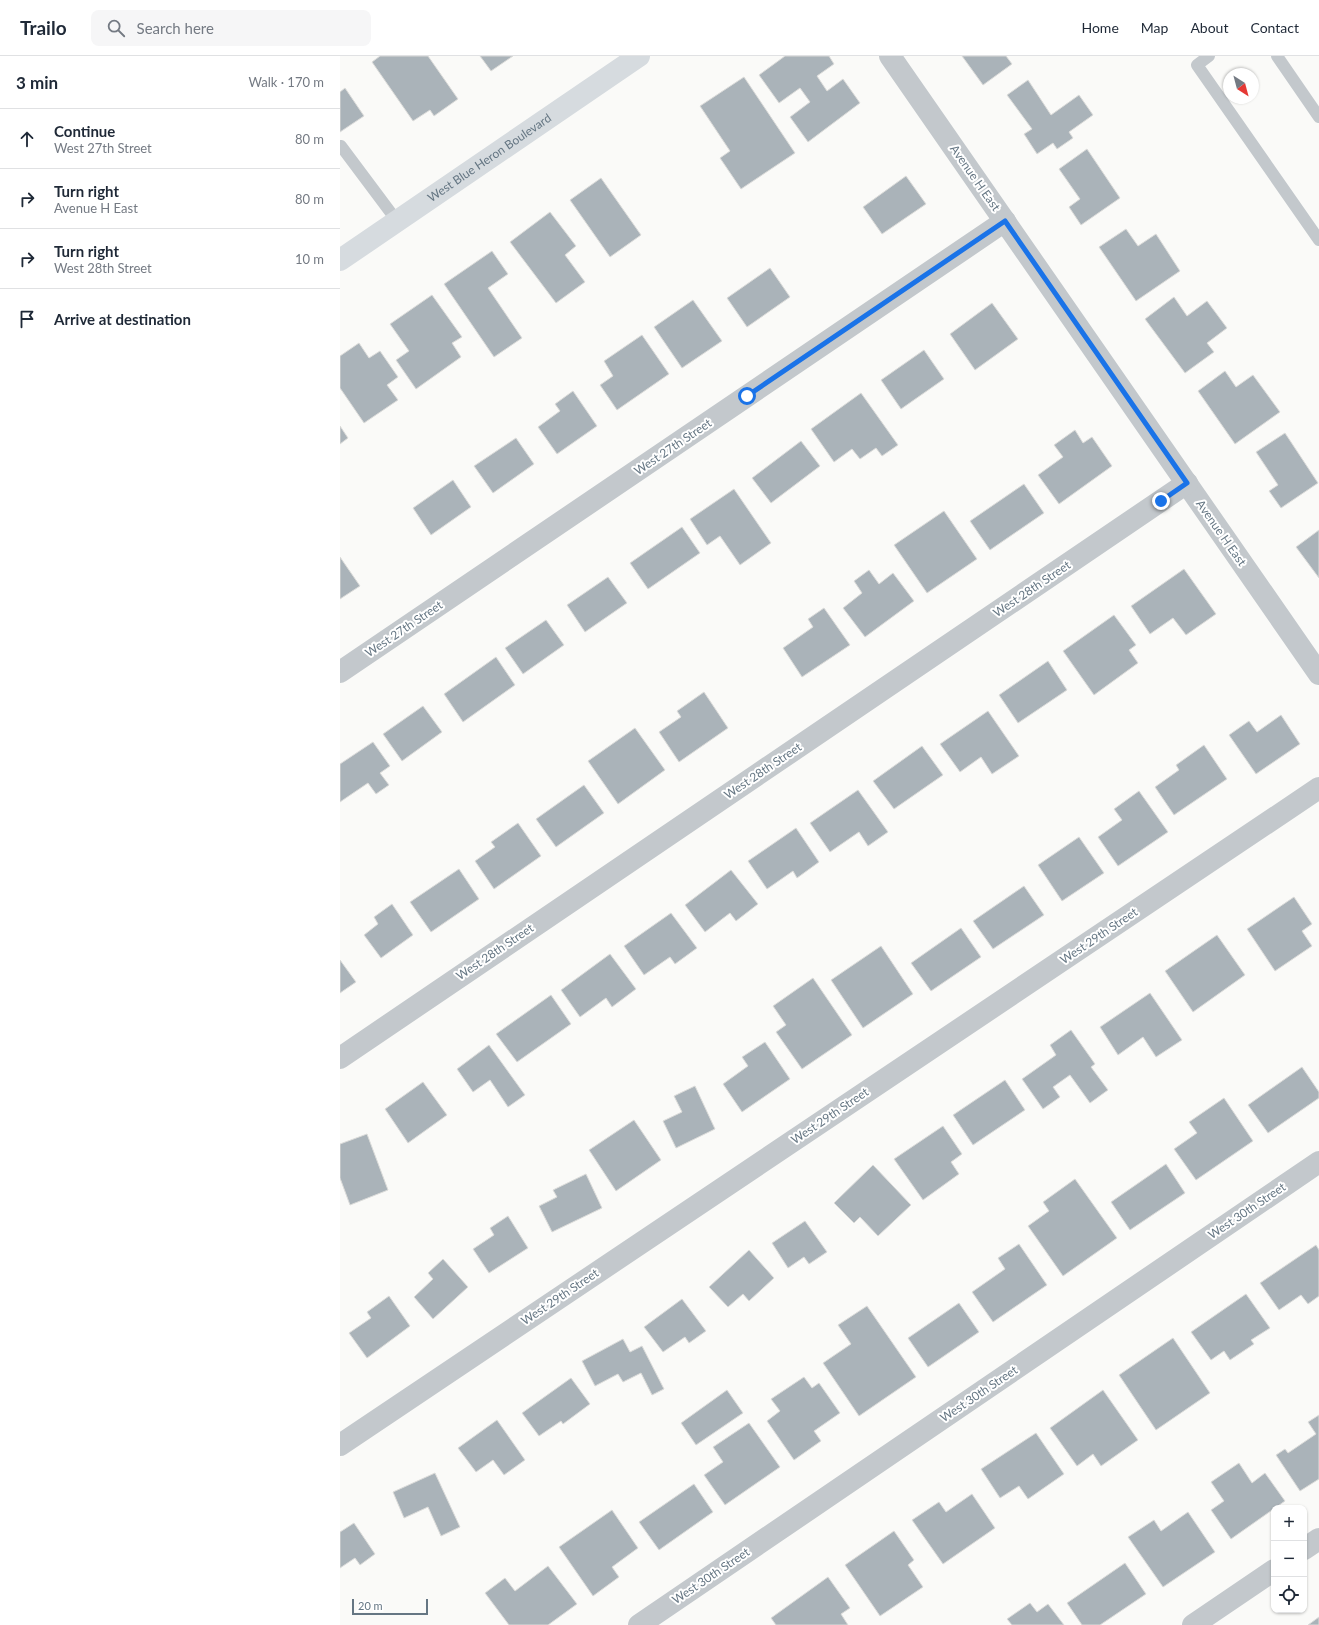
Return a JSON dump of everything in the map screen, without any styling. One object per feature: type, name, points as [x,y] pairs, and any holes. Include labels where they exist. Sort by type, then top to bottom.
[{"type":"main road","name":"West Blue Heron Boulevard","points":[[340,260],[639,56]]},
{"type":"street","name":"Avenue H East","points":[[890,56],[1319,674]]},
{"type":"street","name":"West 27th Street","points":[[340,672],[1005,221]]},
{"type":"street","name":"West 28th Street","points":[[340,1058],[1187,483]]},
{"type":"street","name":"West 29th Street","points":[[340,1445],[1319,788]]},
{"type":"street","name":"West 30th Street","points":[[639,1625],[1319,1162]]},
{"type":"street","points":[[1307,1548],[1319,1539]]},
{"type":"street","points":[[1193,1625],[1271,1572]]},
{"type":"lane","points":[[1209,56],[1197,65],[1319,240]]},
{"type":"lane","points":[[1277,56],[1319,118]]},
{"type":"lane","points":[[341,146],[397,221]]},
{"type":"building","points":[[380,56],[428,56],[458,99],[434,116],[430,110],[413,121],[372,62]]},
{"type":"building","points":[[480,56],[513,56],[491,71]]},
{"type":"building","points":[[785,56],[829,56],[834,64],[817,76],[827,91],[843,79],[860,103],[808,142],[790,117],[810,102],[800,88],[779,103],[759,75]]},
{"type":"building","points":[[962,56],[1006,56],[1012,64],[983,85]]},
{"type":"building","points":[[744,77],[795,153],[741,189],[720,158],[730,151],[700,106]]},
{"type":"building","points":[[1028,80],[1051,115],[1079,95],[1093,115],[1069,132],[1073,138],[1057,149],[1053,143],[1037,154],[1024,134],[1032,129],[1007,95]]},
{"type":"building","points":[[345,88],[364,116],[340,132],[340,92]]},
{"type":"building","points":[[1087,149],[1120,198],[1081,225],[1069,207],[1080,199],[1059,169]]},
{"type":"building","points":[[906,176],[926,204],[882,234],[863,207]]},
{"type":"building","points":[[601,178],[641,235],[610,257],[570,200]]},
{"type":"building","points":[[550,212],[576,246],[565,255],[585,282],[556,303],[510,242]]},
{"type":"building","points":[[1126,229],[1138,246],[1156,234],[1180,271],[1136,301],[1099,247]]},
{"type":"building","points":[[492,251],[508,274],[488,288],[522,338],[494,357],[444,284]]},
{"type":"building","points":[[770,268],[790,297],[747,327],[727,298]]},
{"type":"building","points":[[432,295],[462,337],[452,343],[461,357],[416,389],[396,360],[409,351],[390,324]]},
{"type":"building","points":[[1174,297],[1187,316],[1207,301],[1227,328],[1207,343],[1214,352],[1185,373],[1145,319]]},
{"type":"building","points":[[693,300],[722,341],[682,368],[654,327]]},
{"type":"building","points":[[992,303],[1018,339],[975,370],[950,334]]},
{"type":"building","points":[[642,335],[669,374],[617,410],[600,385],[613,376],[604,361]]},
{"type":"building","points":[[359,343],[369,358],[380,351],[398,377],[387,385],[398,400],[364,423],[340,388],[340,356]]},
{"type":"building","points":[[924,350],[944,379],[901,409],[881,380]]},
{"type":"building","points":[[1225,371],[1236,387],[1253,375],[1280,412],[1235,444],[1198,391]]},
{"type":"building","points":[[573,391],[597,426],[557,454],[538,427],[560,411],[555,404]]},
{"type":"building","points":[[861,393],[898,445],[882,456],[876,448],[860,459],[852,449],[834,462],[811,429]]},
{"type":"building","points":[[340,426],[348,438],[340,444]]},
{"type":"building","points":[[1075,430],[1083,443],[1092,437],[1112,466],[1059,504],[1038,475],[1063,457],[1054,445]]},
{"type":"building","points":[[1285,433],[1318,483],[1281,508],[1269,491],[1278,485],[1256,452]]},
{"type":"building","points":[[516,438],[534,464],[493,493],[474,466]]},
{"type":"building","points":[[801,441],[820,466],[771,503],[752,478]]},
{"type":"building","points":[[453,480],[471,507],[431,535],[413,508]]},
{"type":"building","points":[[1024,484],[1044,513],[990,550],[970,521]]},
{"type":"building","points":[[734,489],[771,543],[740,565],[720,536],[707,545],[690,519]]},
{"type":"building","points":[[944,511],[977,559],[927,593],[894,545]]},
{"type":"building","points":[[682,527],[700,553],[648,589],[630,563]]},
{"type":"building","points":[[1319,530],[1319,578],[1296,547]]},
{"type":"building","points":[[340,557],[360,586],[340,599]]},
{"type":"building","points":[[1184,569],[1216,614],[1186,635],[1173,618],[1150,634],[1131,606]]},
{"type":"building","points":[[869,570],[879,584],[893,573],[914,601],[865,637],[843,608],[862,593],[854,581]]},
{"type":"building","points":[[608,577],[627,603],[585,632],[567,605]]},
{"type":"building","points":[[824,608],[850,645],[802,677],[783,648],[813,627],[808,619]]},
{"type":"building","points":[[1114,615],[1136,645],[1129,650],[1138,663],[1094,695],[1063,651]]},
{"type":"building","points":[[546,620],[564,645],[523,674],[505,648]]},
{"type":"building","points":[[496,657],[515,685],[463,722],[444,694]]},
{"type":"building","points":[[1048,661],[1067,690],[1018,723],[999,695]]},
{"type":"building","points":[[704,692],[728,728],[679,762],[659,732],[681,717],[677,711]]},
{"type":"building","points":[[423,706],[442,732],[402,761],[383,734]]},
{"type":"building","points":[[988,711],[1019,756],[992,774],[981,757],[960,772],[940,744]]},
{"type":"building","points":[[1281,715],[1300,744],[1256,774],[1229,735],[1249,721],[1257,732]]},
{"type":"building","points":[[635,728],[665,770],[618,804],[588,761]]},
{"type":"building","points":[[373,742],[390,766],[380,773],[389,785],[376,794],[368,783],[340,802],[340,764]]},
{"type":"building","points":[[1204,745],[1227,779],[1174,815],[1155,787],[1179,770],[1176,765]]},
{"type":"building","points":[[922,746],[943,775],[894,809],[873,781]]},
{"type":"building","points":[[584,785],[604,813],[556,847],[536,819]]},
{"type":"building","points":[[858,790],[888,832],[868,846],[859,832],[830,852],[810,823]]},
{"type":"building","points":[[1139,791],[1168,832],[1118,866],[1098,837],[1122,820],[1114,809]]},
{"type":"building","points":[[518,823],[541,856],[494,889],[475,861],[495,847],[491,842]]},
{"type":"building","points":[[796,828],[819,862],[797,878],[793,871],[767,889],[748,861]]},
{"type":"building","points":[[1079,837],[1104,873],[1062,901],[1038,865]]},
{"type":"building","points":[[459,869],[479,899],[431,932],[410,902]]},
{"type":"building","points":[[731,870],[758,904],[736,921],[730,913],[705,932],[685,905]]},
{"type":"building","points":[[1024,886],[1044,915],[993,949],[973,921]]},
{"type":"building","points":[[1294,897],[1312,924],[1302,931],[1312,946],[1275,971],[1247,929]]},
{"type":"building","points":[[392,904],[413,935],[381,958],[364,935],[378,924],[374,917]]},
{"type":"building","points":[[671,913],[697,948],[675,964],[670,957],[644,975],[624,946]]},
{"type":"building","points":[[961,928],[981,957],[931,991],[911,963]]},
{"type":"building","points":[[1217,935],[1245,975],[1193,1012],[1165,971]]},
{"type":"building","points":[[881,946],[913,994],[863,1028],[831,980]]},
{"type":"building","points":[[610,954],[636,989],[612,1007],[606,998],[580,1017],[561,990]]},
{"type":"building","points":[[340,960],[356,982],[340,993]]},
{"type":"building","points":[[813,978],[852,1035],[802,1069],[776,1032],[786,1025],[773,1006]]},
{"type":"building","points":[[1150,993],[1182,1040],[1156,1057],[1143,1037],[1118,1055],[1100,1027]]},
{"type":"building","points":[[551,995],[571,1024],[517,1062],[496,1034]]},
{"type":"building","points":[[1071,1030],[1095,1064],[1091,1067],[1108,1090],[1090,1103],[1070,1075],[1053,1087],[1060,1097],[1043,1109],[1022,1079],[1056,1055],[1050,1045]]},
{"type":"building","points":[[765,1042],[790,1079],[742,1112],[723,1084],[748,1066],[742,1057]]},
{"type":"building","points":[[489,1045],[525,1095],[508,1107],[490,1080],[473,1092],[457,1069]]},
{"type":"building","points":[[1302,1067],[1319,1092],[1319,1098],[1268,1133],[1248,1105]]},
{"type":"building","points":[[1005,1080],[1025,1110],[973,1145],[953,1115]]},
{"type":"building","points":[[423,1082],[447,1115],[408,1143],[385,1109]]},
{"type":"building","points":[[695,1086],[715,1129],[676,1148],[663,1121],[682,1112],[674,1096]]},
{"type":"building","points":[[1224,1098],[1253,1141],[1196,1180],[1174,1149],[1197,1133],[1189,1122]]},
{"type":"building","points":[[634,1120],[661,1160],[616,1191],[589,1150]]},
{"type":"building","points":[[943,1126],[962,1154],[951,1162],[959,1174],[923,1200],[894,1159]]},
{"type":"building","points":[[367,1134],[388,1190],[350,1205],[340,1178],[340,1144]]},
{"type":"building","points":[[1166,1164],[1185,1193],[1130,1230],[1111,1202]]},
{"type":"building","points":[[873,1165],[911,1205],[878,1236],[860,1217],[854,1223],[834,1203]]},
{"type":"building","points":[[586,1174],[602,1208],[552,1232],[539,1206],[557,1197],[553,1190]]},
{"type":"building","points":[[1075,1179],[1117,1238],[1063,1276],[1028,1226],[1049,1211],[1043,1202]]},
{"type":"building","points":[[508,1216],[528,1248],[489,1273],[473,1249],[494,1235],[490,1228]]},
{"type":"building","points":[[805,1221],[827,1252],[809,1264],[804,1257],[788,1268],[772,1243]]},
{"type":"building","points":[[1019,1244],[1047,1285],[993,1322],[972,1292],[1005,1269],[998,1258]]},
{"type":"building","points":[[1316,1245],[1319,1250],[1319,1296],[1308,1304],[1301,1295],[1279,1310],[1260,1283]]},
{"type":"building","points":[[749,1250],[774,1278],[749,1301],[743,1294],[728,1307],[709,1287]]},
{"type":"building","points":[[443,1259],[468,1287],[433,1319],[414,1297],[433,1279],[428,1273]]},
{"type":"building","points":[[1246,1294],[1270,1328],[1251,1340],[1254,1344],[1230,1360],[1224,1351],[1211,1360],[1191,1332]]},
{"type":"building","points":[[389,1296],[410,1326],[367,1358],[349,1333],[371,1318],[367,1312]]},
{"type":"building","points":[[682,1299],[706,1331],[689,1343],[685,1337],[663,1352],[644,1327]]},
{"type":"building","points":[[959,1303],[979,1332],[928,1367],[908,1338]]},
{"type":"building","points":[[867,1306],[916,1377],[859,1416],[823,1363],[851,1344],[838,1325]]},
{"type":"building","points":[[1173,1338],[1210,1393],[1156,1430],[1119,1375]]},
{"type":"building","points":[[623,1339],[630,1352],[642,1346],[664,1389],[652,1395],[641,1373],[623,1382],[618,1374],[595,1386],[582,1361]]},
{"type":"building","points":[[804,1377],[812,1388],[819,1383],[840,1413],[814,1431],[821,1441],[794,1460],[767,1421],[780,1411],[771,1399]]},
{"type":"building","points":[[571,1378],[590,1404],[563,1424],[561,1421],[539,1436],[522,1413]]},
{"type":"building","points":[[727,1390],[743,1413],[696,1445],[681,1423]]},
{"type":"building","points":[[1103,1390],[1138,1440],[1101,1466],[1093,1454],[1077,1466],[1050,1428]]},
{"type":"building","points":[[1319,1415],[1319,1479],[1300,1491],[1276,1455],[1285,1449],[1288,1453],[1316,1434],[1308,1422]]},
{"type":"building","points":[[497,1420],[525,1460],[504,1475],[493,1460],[476,1472],[458,1448]]},
{"type":"building","points":[[749,1423],[780,1467],[725,1505],[704,1475],[723,1462],[713,1447]]},
{"type":"building","points":[[1036,1433],[1064,1474],[1028,1499],[1019,1486],[1000,1498],[981,1469]]},
{"type":"building","points":[[1239,1463],[1252,1483],[1265,1473],[1285,1501],[1279,1505],[1271,1505],[1271,1511],[1231,1539],[1211,1510],[1224,1501],[1211,1482]]},
{"type":"building","points":[[435,1473],[460,1527],[441,1536],[428,1507],[404,1518],[393,1492]]},
{"type":"building","points":[[694,1484],[713,1512],[659,1550],[639,1522]]},
{"type":"building","points":[[972,1494],[995,1528],[943,1564],[912,1520],[939,1502],[946,1512]]},
{"type":"building","points":[[612,1510],[638,1548],[612,1567],[619,1577],[593,1596],[559,1547]]},
{"type":"building","points":[[1188,1512],[1215,1552],[1163,1587],[1128,1537],[1154,1520],[1161,1531]]},
{"type":"building","points":[[354,1523],[375,1554],[360,1565],[355,1558],[340,1568],[340,1532]]},
{"type":"building","points":[[894,1531],[914,1560],[908,1565],[923,1587],[880,1616],[845,1565]]},
{"type":"building","points":[[1125,1563],[1146,1594],[1100,1625],[1082,1625],[1067,1603]]},
{"type":"building","points":[[548,1566],[577,1604],[548,1625],[509,1625],[485,1593],[505,1578],[515,1591]]},
{"type":"building","points":[[828,1577],[850,1608],[841,1614],[848,1625],[776,1625],[771,1618]]},
{"type":"building","points":[[1030,1603],[1037,1612],[1048,1604],[1064,1625],[1012,1625],[1007,1619]]},
{"type":"building","points":[[1319,1617],[1319,1625],[1308,1625]]},
{"type":"route","points":[[747,396],[1005,221],[1187,483],[1161,501]]}]
